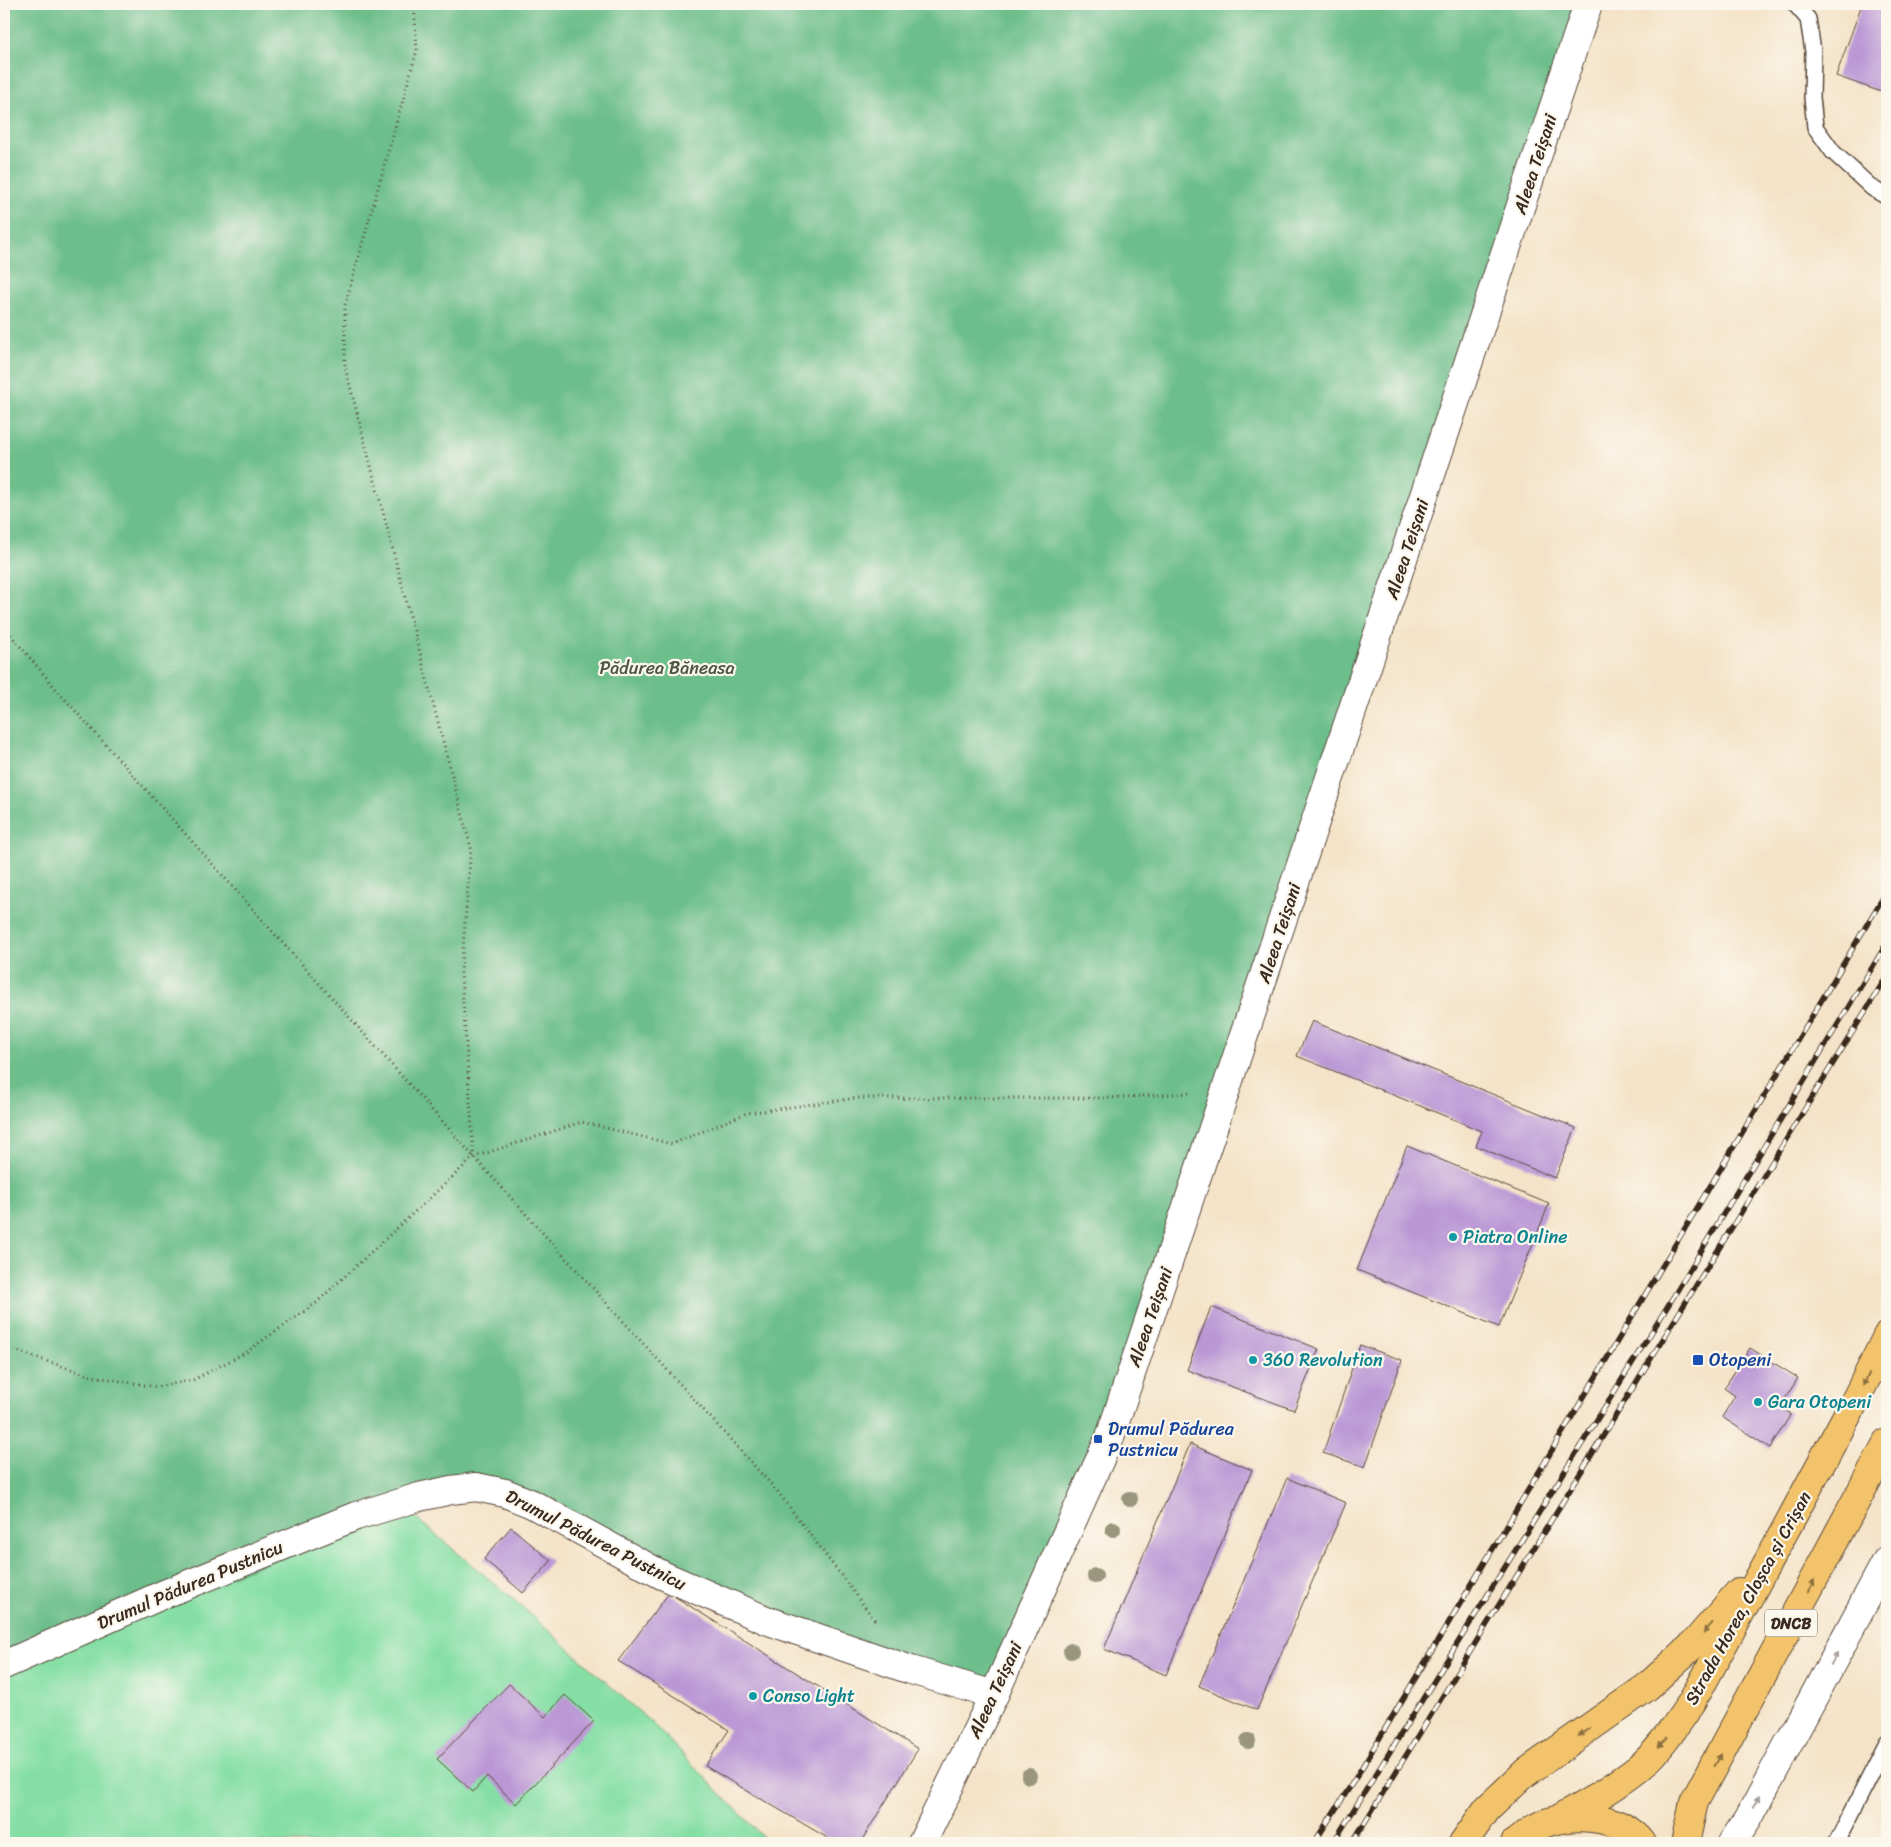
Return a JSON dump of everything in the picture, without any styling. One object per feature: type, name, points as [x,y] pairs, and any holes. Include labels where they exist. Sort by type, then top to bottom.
[{"type":"main road","name":"Strada Horea, Cloșca și Crișan","points":[[1561,1818],[1605,1794],[1633,1772],[1669,1735],[1692,1702],[1857,1396],[1887,1336]]},
{"type":"main road","name":"DNCB","points":[[1685,1843],[1694,1802],[1887,1443]]},
{"type":"main road","points":[[1463,1843],[1487,1809],[1524,1774],[1647,1687],[1693,1645],[1737,1595],[1782,1536]]},
{"type":"main road","name":"DNCB","points":[[1515,1843],[1537,1827],[1561,1818],[1588,1817],[1615,1823],[1638,1838],[1642,1843]]},
{"type":"street","name":"Aleea Teișani","points":[[922,1843],[994,1695],[1110,1437],[1588,4]]},
{"type":"street","name":"Drumul Pădurea Pustnicu","points":[[4,1665],[162,1595],[356,1516],[419,1497],[476,1487],[505,1493],[532,1504],[662,1576],[766,1620],[912,1670],[994,1695]]},
{"type":"street","points":[[1732,1843],[1748,1819],[1887,1560]]},
{"type":"lane","points":[[1795,4],[1808,19],[1813,51],[1812,97],[1815,127],[1832,152],[1872,188],[1887,197]]},
{"type":"lane","points":[[1836,1843],[1887,1743]]},
{"type":"path","points":[[414,4],[417,50],[345,305],[345,367],[471,848],[460,973],[474,1157]]},
{"type":"path","points":[[4,627],[56,689],[474,1157],[778,1492],[878,1624]]},
{"type":"path","points":[[4,1349],[14,1350],[91,1376],[157,1387],[193,1380],[245,1353],[316,1303],[474,1157],[582,1122],[672,1144],[747,1113],[857,1098],[1109,1098],[1226,1090]]},
{"type":"green space","name":"Pădurea Băneasa","points":[[4,4],[1588,4],[1110,1437],[994,1695],[911,1670],[532,1504],[451,1490],[4,1665]]},
{"type":"green space","points":[[392,1504],[417,1519],[512,1598],[655,1726],[769,1843],[4,1843],[4,1665]]},
{"type":"building","points":[[1862,4],[1887,4],[1887,94],[1836,76]]},
{"type":"building","points":[[1312,1021],[1576,1128],[1555,1178],[1476,1146],[1482,1131],[1297,1056]]},
{"type":"building","name":"Piatra Online","points":[[1407,1146],[1549,1204],[1499,1327],[1357,1270]]},
{"type":"building","name":"360 Revolution","points":[[1211,1307],[1319,1349],[1294,1410],[1187,1370]]},
{"type":"building","points":[[1360,1345],[1402,1360],[1365,1467],[1323,1453]]},
{"type":"building","name":"Gara Otopeni","points":[[1750,1348],[1798,1378],[1780,1407],[1791,1414],[1770,1448],[1722,1417],[1735,1396],[1724,1388]]},
{"type":"building","points":[[1190,1444],[1252,1470],[1166,1675],[1104,1649]]},
{"type":"building","points":[[1287,1478],[1346,1503],[1257,1710],[1199,1686]]},
{"type":"building","points":[[511,1527],[551,1561],[523,1593],[484,1559]]},
{"type":"building","name":"Conso Light","points":[[669,1593],[918,1749],[860,1843],[836,1843],[705,1766],[729,1730],[618,1661]]},
{"type":"building","points":[[509,1684],[545,1717],[565,1695],[594,1721],[516,1804],[487,1776],[473,1792],[437,1759]]},
{"type":"railway","points":[[1314,1843],[1355,1779],[1887,891]]},
{"type":"railway","points":[[1333,1843],[1669,1304],[1887,943]]},
{"type":"railway","points":[[1352,1843],[1887,976]]},
{"type":"place","name":"Piatra Online","points":[[1453,1237]]},
{"type":"place","name":"360 Revolution","points":[[1253,1360]]},
{"type":"place","name":"Otopeni","points":[[1698,1360]]},
{"type":"place","name":"Gara Otopeni","points":[[1758,1402]]},
{"type":"place","name":"Drumul Pădurea Pustnicu","points":[[1098,1439]]},
{"type":"place","name":"Conso Light","points":[[753,1696]]}]
